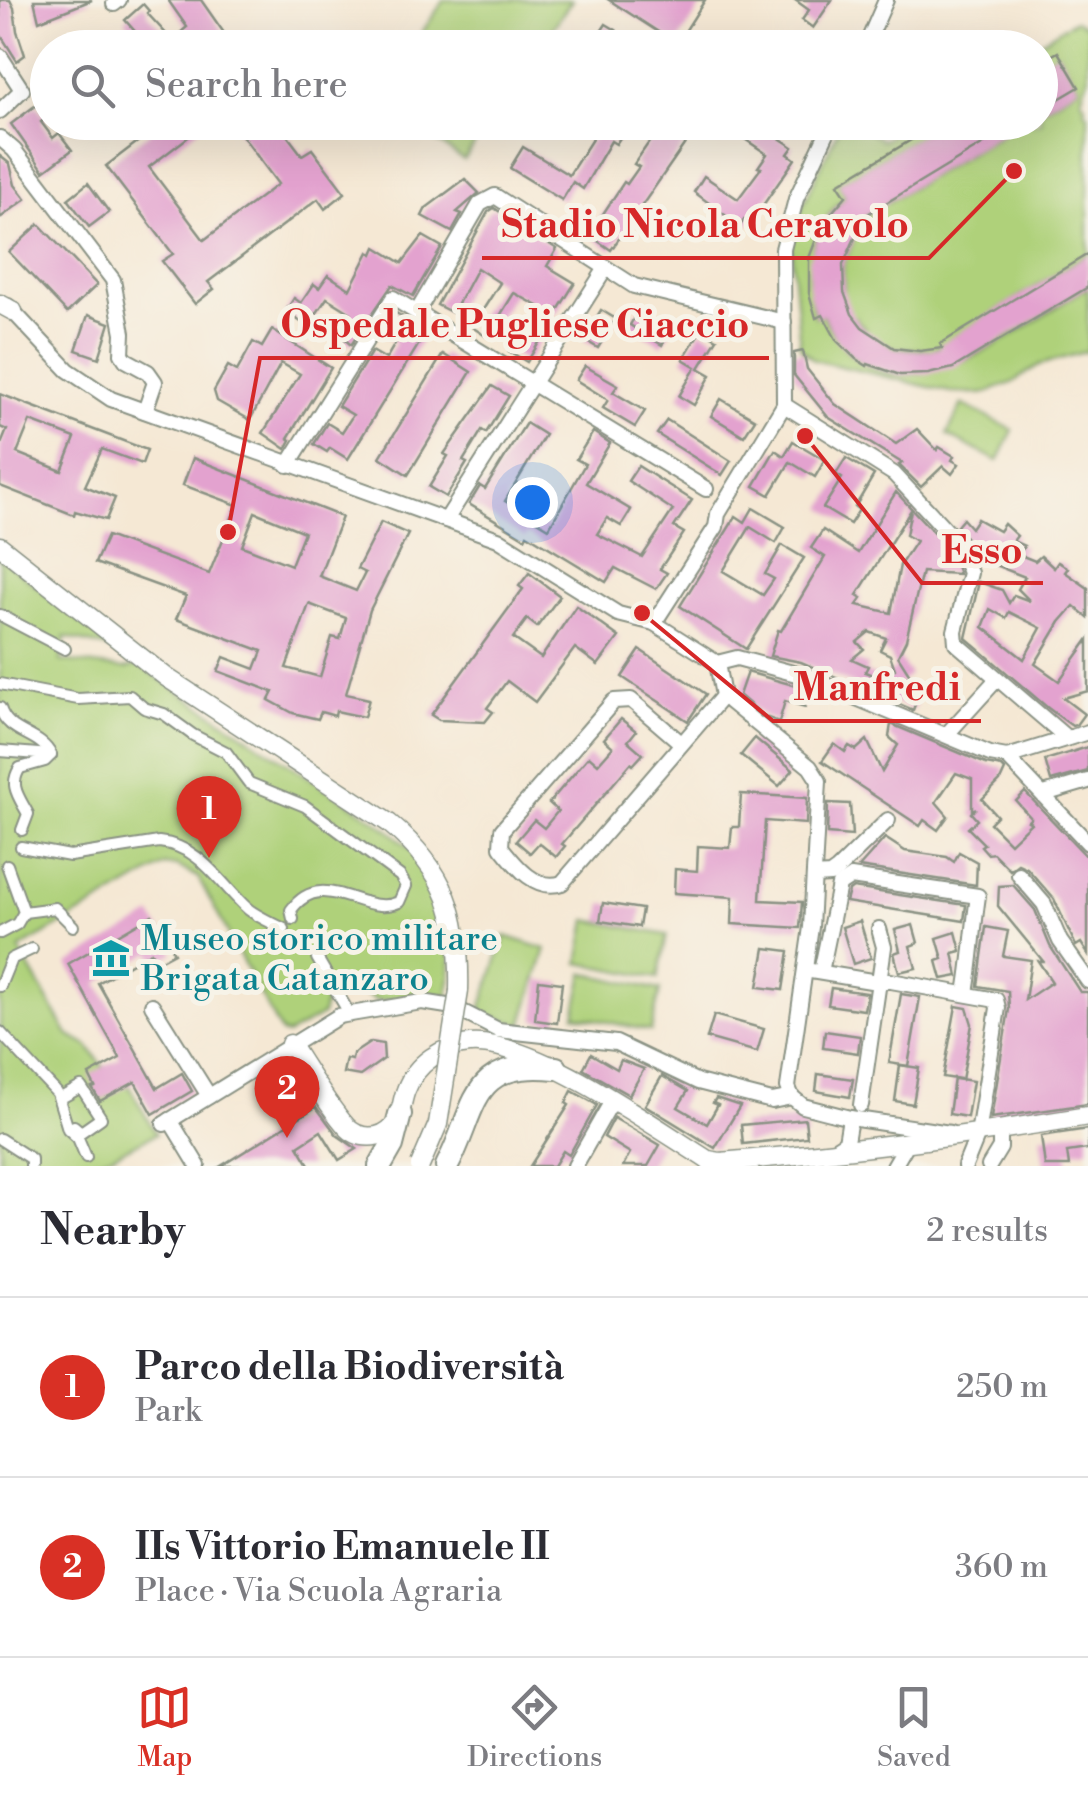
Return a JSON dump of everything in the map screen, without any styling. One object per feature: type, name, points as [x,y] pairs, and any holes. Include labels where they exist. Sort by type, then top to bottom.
[{"type":"highway","points":[[447,1166],[471,1103],[488,1082],[525,1066],[556,1068]]},
{"type":"highway","points":[[380,1166],[392,1145],[400,1114]]},
{"type":"street","points":[[873,30],[886,0]]},
{"type":"street","points":[[0,56],[22,90],[0,111]]},
{"type":"street","points":[[0,138],[14,150],[113,280],[123,334],[122,354],[152,376],[155,389],[145,410]]},
{"type":"street","points":[[654,623],[716,528],[718,514],[784,405],[781,263],[796,200],[824,140]]},
{"type":"street","points":[[417,312],[480,204],[490,196],[500,197],[634,286],[784,322]]},
{"type":"street","points":[[446,520],[606,268]]},
{"type":"street","points":[[288,465],[393,298],[706,488]]},
{"type":"street","points":[[4,304],[68,370],[92,389],[513,547],[618,614],[654,623],[717,663],[737,658],[804,676],[948,733],[990,754],[1007,757],[1088,732]]},
{"type":"street","points":[[784,405],[894,474],[959,544],[970,573],[955,639],[1067,738]]},
{"type":"street","points":[[0,546],[166,677],[405,836],[431,866],[449,902],[458,934],[459,991],[438,1124],[428,1155],[420,1166]]},
{"type":"street","points":[[0,614],[64,649]]},
{"type":"street","points":[[717,663],[723,696],[810,767],[820,788],[805,970],[788,1087],[792,1097],[802,1106],[850,1118],[972,1135]]},
{"type":"street","points":[[948,733],[997,680]]},
{"type":"street","points":[[51,755],[48,748],[3,719],[0,684],[78,699],[130,696],[144,708],[164,714],[226,752],[249,783],[306,806],[404,880],[406,892],[394,905],[317,892],[298,901],[291,910],[292,918]]},
{"type":"street","points":[[680,742],[631,700],[614,700],[502,830],[500,847],[538,884],[547,887],[562,883],[723,696]]},
{"type":"street","points":[[0,751],[51,755]]},
{"type":"street","points":[[22,830],[28,814],[15,792],[14,776],[20,768],[46,761],[51,755]]},
{"type":"street","points":[[1007,757],[1088,843]]},
{"type":"street","points":[[1044,794],[1088,781]]},
{"type":"street","points":[[814,876],[838,870],[888,820]]},
{"type":"street","points":[[21,847],[70,856],[172,843],[190,850],[250,911],[284,929]]},
{"type":"street","points":[[7,865],[24,912]]},
{"type":"street","points":[[1019,875],[1044,904],[1060,941],[1088,982]]},
{"type":"street","points":[[821,972],[838,886],[850,877],[978,896],[974,953],[966,993]]},
{"type":"street","points":[[24,912],[55,908],[74,926]]},
{"type":"street","points":[[0,933],[17,924],[24,912]]},
{"type":"street","points":[[861,1106],[884,948],[878,929]]},
{"type":"street","points":[[0,986],[11,959],[32,949]]},
{"type":"street","points":[[318,958],[348,1014]]},
{"type":"street","points":[[805,970],[994,998],[998,1005],[964,1166]]},
{"type":"street","points":[[198,1166],[167,1122],[290,1044],[348,1014],[422,1002],[453,1006],[498,1030],[616,1042],[698,1082],[772,1102],[792,1097]]},
{"type":"street","points":[[152,1005],[209,1096]]},
{"type":"street","points":[[0,1032],[26,1062],[44,1075],[60,1103],[68,1129],[78,1138],[86,1157]]},
{"type":"street","points":[[290,1044],[345,1125],[356,1134],[370,1137],[384,1133],[400,1114],[405,1092],[418,1070],[449,1048],[474,1043],[509,1048],[556,1068],[710,1163],[739,1163],[972,1135],[1088,1116]]},
{"type":"street","points":[[576,1166],[612,1101]]},
{"type":"street","points":[[829,1152],[846,1142],[850,1118]]},
{"type":"street","points":[[989,1166],[1000,1148],[1000,1131]]},
{"type":"street","points":[[0,1140],[31,1159],[31,1166]]},
{"type":"street","points":[[894,1166],[908,1142]]},
{"type":"green space","points":[[444,0],[572,0],[552,30],[424,30]]},
{"type":"green space","points":[[1075,20],[1088,27],[1088,77],[1081,98],[1088,113],[1088,254],[933,350],[894,348],[870,335],[855,317],[835,329],[844,292],[843,265],[860,219],[992,140],[1058,140],[1058,100],[1079,87],[1058,53],[1058,30]]},
{"type":"green space","points":[[434,140],[478,140],[464,160]]},
{"type":"green space","points":[[833,140],[913,140],[839,184],[846,197],[824,223],[812,252],[810,284],[815,317],[823,315],[849,352],[879,371],[913,375],[949,367],[986,350],[1088,287],[1088,351],[1039,365],[1012,383],[982,394],[950,392],[814,360],[800,347],[791,246],[802,208]]},
{"type":"green space","points":[[962,404],[1013,430],[998,461],[947,435]]},
{"type":"green space","points":[[0,557],[116,650],[65,637],[61,661],[125,669],[139,665],[403,842],[425,867],[442,901],[450,939],[448,996],[378,1001],[352,989],[325,1003],[322,1015],[287,1035],[281,1033],[198,877],[177,866],[165,865],[19,949],[68,1035],[88,1046],[104,1068],[116,1063],[156,1134],[110,1156],[75,1166],[0,1166]]},
{"type":"green space","points":[[587,920],[667,935],[658,978],[579,963]]},
{"type":"green space","points":[[505,936],[546,949],[522,1025],[480,1012]]},
{"type":"green space","points":[[584,973],[660,990],[651,1031],[575,1015]]},
{"type":"building","points":[[0,0],[10,0],[14,8],[25,55],[17,61],[0,34]]},
{"type":"building","points":[[34,0],[92,0],[39,21]]},
{"type":"building","points":[[168,0],[201,0],[222,30],[184,30],[187,27]]},
{"type":"building","points":[[609,0],[705,0],[686,30],[655,30]]},
{"type":"building","points":[[795,0],[832,0],[813,28],[802,20],[809,10]]},
{"type":"building","points":[[143,4],[163,30],[134,30],[125,20]]},
{"type":"building","points":[[1058,52],[1079,87],[1058,99]]},
{"type":"building","points":[[30,110],[30,140],[64,140],[72,150],[44,171],[11,124]]},
{"type":"building","points":[[140,140],[184,140],[149,167],[204,240],[278,184],[245,140],[291,140],[302,155],[312,149],[345,193],[325,209],[318,199],[208,282],[214,289],[195,304],[162,261],[173,254],[106,166]]},
{"type":"building","points":[[591,140],[619,140],[616,144],[611,141],[583,189],[573,182],[562,200],[510,168],[523,147],[569,175]]},
{"type":"building","points":[[651,140],[687,140],[611,250],[589,235],[624,182],[627,184],[639,167],[634,164]]},
{"type":"building","points":[[746,140],[782,140],[793,147],[788,154],[795,159],[750,224],[744,220],[740,226],[694,192],[704,176],[738,199],[767,154]]},
{"type":"building","points":[[911,140],[990,140],[853,223],[859,229],[843,265],[844,292],[862,327],[894,348],[942,348],[940,344],[1088,254],[1088,287],[953,368],[900,375],[867,366],[837,341],[823,315],[816,318],[809,293],[809,258],[822,224],[846,196],[838,184]]},
{"type":"building","points":[[0,156],[10,164],[15,185],[26,199],[0,218]]},
{"type":"building","points":[[465,179],[479,193],[457,212],[462,214],[452,232],[422,216],[426,208]]},
{"type":"building","points":[[88,183],[109,212],[89,227],[68,199]]},
{"type":"building","points":[[494,208],[557,249],[547,266],[575,283],[555,315],[514,293],[487,337],[472,327],[500,283],[477,268],[453,313],[437,305],[488,212]]},
{"type":"building","points":[[39,224],[97,285],[67,313],[9,252]]},
{"type":"building","points":[[423,236],[442,247],[413,296],[392,285],[351,345],[338,333],[351,313],[327,298],[308,326],[285,312],[294,298],[301,303],[314,284],[319,288],[328,275],[350,289],[369,252],[373,254],[376,247],[402,263]]},
{"type":"building","points":[[601,310],[616,319],[598,348],[583,339]]},
{"type":"building","points":[[638,311],[671,330],[662,345],[630,325]]},
{"type":"building","points":[[396,313],[427,331],[348,459],[330,448],[327,452],[314,444],[327,423],[342,432],[353,415],[338,406],[372,351],[386,359],[396,342],[383,334]]},
{"type":"building","points":[[88,315],[110,323],[99,358],[76,350]]},
{"type":"building","points":[[528,322],[545,333],[527,362],[509,351]]},
{"type":"building","points":[[272,330],[331,368],[288,438],[291,440],[286,449],[263,433],[300,374],[281,363],[250,420],[217,401],[214,391],[228,366],[237,371],[253,342],[262,347]]},
{"type":"building","points":[[701,330],[717,339],[699,368],[711,375],[694,405],[679,396],[696,367],[683,359]]},
{"type":"building","points":[[803,351],[807,369],[835,404],[896,444],[917,429],[937,450],[939,447],[954,456],[952,460],[959,464],[952,474],[943,466],[921,487],[899,465],[902,463],[828,417],[794,375],[794,353]]},
{"type":"building","points":[[443,354],[471,372],[408,475],[380,457]]},
{"type":"building","points":[[585,366],[618,385],[613,392],[645,411],[635,427],[603,408],[608,400],[576,380]]},
{"type":"building","points":[[492,386],[509,396],[486,433],[482,430],[446,497],[429,487],[448,456],[444,454]]},
{"type":"building","points":[[0,394],[147,450],[142,464],[102,449],[85,486],[115,498],[106,520],[75,511],[74,515],[0,486],[0,447],[7,430],[0,427]],"holes":[[[30,421],[75,438],[62,471],[17,453]]]},
{"type":"building","points":[[721,399],[755,419],[744,436],[711,416]]},
{"type":"building","points":[[667,420],[731,461],[722,475],[657,434]]},
{"type":"building","points":[[526,423],[545,435],[505,501],[549,528],[585,464],[576,459],[593,432],[610,443],[586,483],[631,510],[621,526],[607,518],[597,534],[642,557],[673,510],[628,481],[638,466],[692,500],[674,527],[684,533],[660,569],[667,573],[656,589],[615,568],[606,582],[469,504],[480,486],[485,489]]},
{"type":"building","points":[[793,441],[825,460],[815,477],[790,462],[770,495],[754,486],[775,450],[784,456]]},
{"type":"building","points":[[193,458],[342,517],[319,576],[356,591],[365,573],[357,569],[381,522],[408,534],[370,610],[346,694],[369,699],[364,717],[336,711],[335,716],[321,712],[318,719],[293,713],[269,700],[273,692],[218,671],[224,657],[255,669],[262,651],[176,619],[186,596],[95,563],[107,536],[209,574],[237,505],[183,485]],"holes":[[[255,512],[304,532],[291,565],[242,546]],[[309,604],[346,618],[340,639],[332,637],[320,677],[286,668]]]},
{"type":"building","points":[[846,458],[874,475],[850,524],[823,508],[842,478],[836,474]]},
{"type":"building","points":[[896,492],[950,550],[959,574],[922,572],[906,640],[898,656],[910,675],[899,683],[920,691],[913,710],[801,662],[770,656],[778,630],[781,631],[825,557],[811,548],[823,530],[858,553]],"holes":[[[911,510],[906,535],[916,541],[900,565],[891,613],[857,605],[862,598],[857,595]],[[869,632],[886,638],[880,650],[890,655],[895,669],[880,678],[865,672],[868,666],[852,659],[864,649],[857,642]]]},
{"type":"building","points":[[753,508],[785,527],[776,543],[750,527],[723,571],[763,595],[774,579],[765,574],[782,545],[804,558],[746,649],[680,606],[736,516],[745,522]]},
{"type":"building","points":[[963,519],[971,528],[977,519],[999,531],[1004,524],[1017,536],[1013,541],[1024,546],[1020,555],[1035,561],[1041,556],[1054,568],[1058,562],[1088,588],[1088,618],[1074,606],[1035,664],[1059,681],[1088,640],[1088,691],[1063,698],[1084,714],[1076,725],[1048,708],[966,638],[979,582],[1002,590],[1009,603],[1014,595],[1030,601],[1018,589],[1025,577],[992,564],[957,526]],"holes":[[[990,609],[1006,618],[1009,612],[1041,628],[1024,659],[983,627]]]},
{"type":"building","points":[[529,573],[560,596],[537,627],[527,619],[513,638],[541,658],[576,606],[619,637],[598,665],[575,648],[535,702],[507,681],[487,708],[493,712],[485,722],[439,720],[431,715],[523,589],[519,586]]},
{"type":"building","points":[[640,650],[706,694],[688,721],[622,677]]},
{"type":"building","points":[[747,672],[811,690],[805,707],[785,701],[779,722],[765,717],[739,695]]},
{"type":"building","points":[[621,719],[636,731],[628,741],[643,754],[562,844],[565,846],[556,857],[539,843],[530,853],[516,841],[534,820],[544,828],[558,811],[549,803],[589,756],[598,764],[613,747],[604,739]]},
{"type":"building","points":[[891,724],[1005,770],[982,799],[997,816],[990,823],[1010,843],[1031,823],[1016,801],[1025,792],[1088,858],[1088,954],[1081,943],[1076,946],[1054,899],[1027,868],[1018,864],[1010,870],[993,853],[988,854],[968,828],[977,820],[971,813],[976,808],[972,810],[972,779],[956,773],[936,802],[948,816],[938,830],[924,820],[920,826],[822,761],[834,744],[845,752],[849,746],[856,750],[867,740],[882,772],[898,745],[889,737]]},
{"type":"building","points":[[755,738],[793,770],[779,786],[741,755]]},
{"type":"building","points":[[1088,747],[1088,771],[1051,781],[1045,760]]},
{"type":"building","points":[[741,794],[807,798],[806,824],[765,821],[760,900],[802,902],[800,928],[732,924],[733,897],[674,893],[675,869],[697,871],[698,846],[730,848],[732,827],[739,827]]},
{"type":"building","points":[[828,803],[850,804],[852,836],[827,834]]},
{"type":"building","points":[[885,838],[905,851],[947,857],[954,862],[959,852],[977,862],[976,885],[859,867]]},
{"type":"building","points":[[1013,885],[1035,910],[1050,946],[1080,992],[1088,992],[1088,1104],[991,1118],[1009,1009],[1008,991],[978,986],[986,927],[1008,931],[1003,956],[1031,960],[1025,1000],[1052,982],[1038,961],[1043,961],[998,906],[999,886]]},
{"type":"building","points":[[853,888],[966,905],[964,921],[846,902]]},
{"type":"building","points":[[603,903],[642,909],[639,927],[600,921]]},
{"type":"building","points":[[152,915],[174,953],[157,962],[151,952],[98,983],[157,1088],[182,1073],[192,1091],[153,1114],[135,1082],[100,1101],[92,1088],[95,1087],[89,1075],[120,1058],[68,964]]},
{"type":"building","points":[[860,921],[871,958],[853,964],[842,927]]},
{"type":"building","points":[[913,925],[918,943],[910,946],[916,968],[899,972],[894,953],[900,951],[895,930]]},
{"type":"building","points":[[956,932],[961,951],[953,953],[958,976],[942,979],[937,961],[943,959],[937,938]]},
{"type":"building","points":[[765,948],[789,951],[783,990],[758,987]]},
{"type":"building","points":[[539,980],[562,983],[557,1023],[535,1020]]},
{"type":"building","points":[[831,988],[867,993],[864,1010],[828,1005]]},
{"type":"building","points":[[901,994],[920,997],[908,1066],[889,1063]]},
{"type":"building","points":[[956,1006],[967,1008],[972,1024],[962,1080],[943,1077]]},
{"type":"building","points":[[714,1015],[764,1029],[757,1052],[707,1038]]},
{"type":"building","points":[[825,1031],[860,1036],[858,1053],[823,1048]]},
{"type":"building","points":[[371,1042],[383,1044],[384,1059],[360,1076],[343,1073],[346,1059],[352,1060],[353,1054]]},
{"type":"building","points":[[591,1054],[617,1069],[621,1060],[644,1069],[629,1095],[583,1069]]},
{"type":"building","points":[[900,1065],[919,1068],[913,1104],[895,1101]]},
{"type":"building","points":[[818,1074],[853,1079],[850,1097],[816,1091]]},
{"type":"building","points":[[662,1076],[688,1091],[678,1107],[707,1124],[718,1105],[713,1103],[716,1098],[740,1106],[715,1148],[645,1105]]},
{"type":"building","points":[[954,1078],[973,1081],[967,1117],[949,1114]]},
{"type":"building","points":[[572,1091],[597,1105],[569,1155],[563,1151],[554,1166],[530,1166],[569,1105],[566,1103]]},
{"type":"building","points":[[316,1107],[337,1135],[357,1149],[339,1160],[321,1131],[298,1146],[310,1166],[221,1166]]},
{"type":"building","points":[[614,1118],[660,1145],[648,1166],[623,1166],[630,1153],[604,1137]]},
{"type":"building","points":[[805,1119],[807,1137],[743,1144],[741,1125]]},
{"type":"building","points":[[1088,1129],[1088,1149],[1067,1152],[1069,1166],[1045,1166],[1041,1136]]},
{"type":"place","name":"Stadio Nicola Ceravolo","points":[[1014,171]]},
{"type":"place","name":"Esso","points":[[805,436]]},
{"type":"place","name":"Ospedale Pugliese Ciaccio","points":[[228,532]]},
{"type":"place","name":"Manfredi","points":[[642,613]]},
{"type":"place","name":"Parco della Biodiversità","points":[[209,858]]},
{"type":"place","name":"Museo storico militare Brigata Catanzaro","points":[[111,958]]},
{"type":"place","name":"IIs Vittorio Emanuele II","points":[[287,1138]]}]
